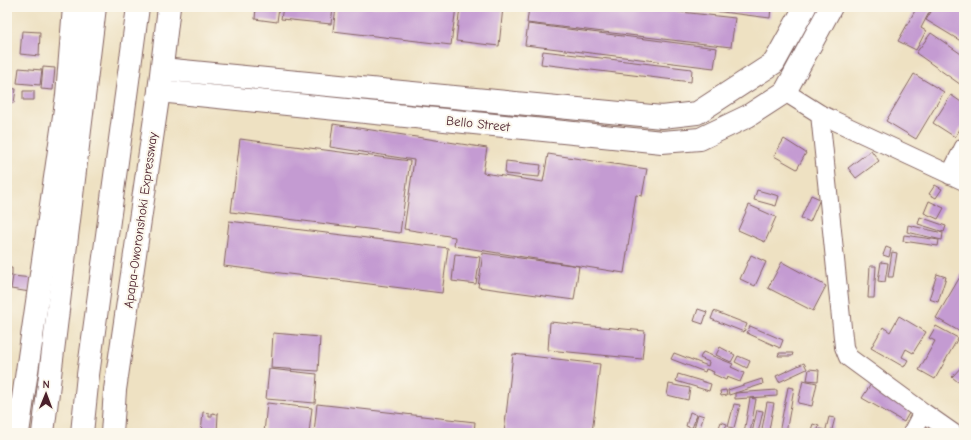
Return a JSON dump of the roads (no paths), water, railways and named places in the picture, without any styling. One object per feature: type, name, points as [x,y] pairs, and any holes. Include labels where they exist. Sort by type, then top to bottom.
[{"type":"main road","points":[[18,433],[67,95],[74,7]]},
{"type":"main road","points":[[43,433],[95,7]]},
{"type":"main road","points":[[82,433],[89,367],[138,7]]},
{"type":"main road","name":"Apapa-Oworonshoki Expressway","points":[[112,433],[115,390],[159,91],[169,7]]},
{"type":"main road","name":"Bello Street","points":[[162,69],[662,117],[698,113],[774,63],[805,7]]},
{"type":"main road","points":[[785,92],[831,7]]},
{"type":"main road","name":"Bello Street","points":[[159,91],[662,142],[700,139],[748,116],[785,92]]},
{"type":"street","points":[[785,92],[820,114],[957,178],[964,147]]},
{"type":"street","points":[[820,114],[844,347],[848,357],[952,433]]},
{"type":"street","points":[[912,433],[923,412]]}]
